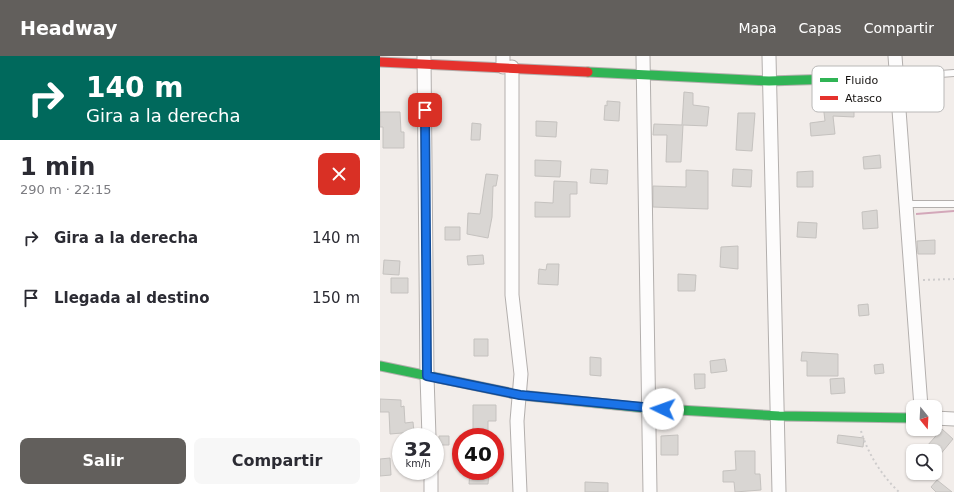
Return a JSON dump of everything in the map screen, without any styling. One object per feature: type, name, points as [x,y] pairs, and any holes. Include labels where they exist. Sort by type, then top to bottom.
[{"type":"street","points":[[643,56],[642,75],[650,492]]},
{"type":"street","points":[[769,56],[779,416],[779,492]]},
{"type":"street","points":[[895,56],[896,66]]},
{"type":"street","points":[[380,62],[424,59],[506,63],[642,75],[769,81],[812,80]]},
{"type":"street","points":[[424,59],[429,428]]},
{"type":"street","points":[[506,63],[512,295],[521,374],[518,420],[520,492]]},
{"type":"street","points":[[899,112],[921,400]]},
{"type":"street","points":[[380,366],[520,395],[649,408],[779,416],[906,418]]},
{"type":"street","points":[[942,419],[954,420]]},
{"type":"street","points":[[431,480],[431,492]]},
{"type":"lane","points":[[944,74],[954,73]]},
{"type":"lane","points":[[906,204],[954,204]]},
{"type":"path","points":[[912,280],[954,279]]},
{"type":"path","points":[[856,417],[861,434],[875,461],[889,482],[899,492]]},
{"type":"shaded area","points":[[954,210],[954,212],[916,215],[916,213]]},
{"type":"building","points":[[684,92],[693,93],[693,105],[709,107],[707,126],[683,125],[681,162],[666,162],[667,135],[653,135],[654,124],[682,125]]},
{"type":"building","points":[[607,101],[620,102],[619,121],[604,120],[605,105],[607,106]]},
{"type":"building","points":[[380,112],[400,112],[401,132],[404,132],[404,148],[383,148],[383,127],[380,127]]},
{"type":"building","points":[[824,112],[854,112],[854,117],[833,116],[835,134],[811,136],[810,123],[825,121]]},
{"type":"building","points":[[738,113],[755,113],[752,151],[736,150]]},
{"type":"building","points":[[536,121],[557,122],[556,137],[536,136]]},
{"type":"building","points":[[472,123],[481,124],[480,140],[471,140]]},
{"type":"building","points":[[880,155],[881,168],[864,169],[863,157]]},
{"type":"building","points":[[535,160],[561,161],[560,177],[535,176]]},
{"type":"building","points":[[591,169],[608,170],[607,184],[590,183]]},
{"type":"building","points":[[733,169],[752,170],[751,187],[732,186]]},
{"type":"building","points":[[686,170],[708,171],[708,209],[653,207],[653,186],[686,187]]},
{"type":"building","points":[[813,171],[813,187],[797,187],[797,172]]},
{"type":"building","points":[[486,174],[498,175],[496,186],[493,186],[492,217],[488,238],[467,234],[468,213],[480,214]]},
{"type":"building","points":[[554,181],[577,182],[577,194],[570,194],[570,217],[535,217],[535,202],[553,203]]},
{"type":"building","points":[[877,210],[878,228],[863,229],[862,212]]},
{"type":"building","points":[[798,222],[817,223],[816,238],[797,237]]},
{"type":"building","points":[[445,227],[460,227],[460,240],[445,240]]},
{"type":"building","points":[[935,240],[935,254],[918,254],[917,241]]},
{"type":"building","points":[[738,246],[738,269],[720,267],[721,247]]},
{"type":"building","points":[[483,255],[484,264],[468,265],[467,256]]},
{"type":"building","points":[[384,260],[400,261],[399,275],[383,274]]},
{"type":"building","points":[[547,264],[559,264],[558,285],[538,284],[539,269],[546,270]]},
{"type":"building","points":[[678,274],[696,275],[695,291],[678,291]]},
{"type":"building","points":[[391,278],[408,278],[408,293],[391,293]]},
{"type":"building","points":[[868,304],[869,315],[859,316],[858,305]]},
{"type":"building","points":[[474,339],[488,339],[488,356],[474,356]]},
{"type":"building","points":[[802,352],[838,354],[838,376],[807,376],[807,361],[801,361]]},
{"type":"building","points":[[590,357],[601,358],[601,376],[590,375]]},
{"type":"building","points":[[725,359],[727,371],[711,373],[710,361]]},
{"type":"building","points":[[883,364],[884,373],[875,374],[874,365]]},
{"type":"building","points":[[694,374],[705,374],[705,388],[695,389]]},
{"type":"building","points":[[844,378],[845,393],[831,394],[830,379]]},
{"type":"building","points":[[380,399],[401,400],[401,407],[404,406],[405,423],[413,422],[414,428],[392,428],[392,434],[390,434],[389,412],[380,412]]},
{"type":"building","points":[[473,405],[496,405],[496,421],[488,421],[488,428],[473,428]]},
{"type":"building","points":[[942,429],[953,439],[942,452],[942,444],[929,444],[936,436],[942,436]]},
{"type":"building","points":[[678,435],[678,455],[661,455],[661,436]]},
{"type":"building","points":[[838,435],[864,438],[863,447],[837,443]]},
{"type":"building","points":[[444,436],[449,436],[449,445],[444,445]]},
{"type":"building","points":[[735,451],[755,451],[755,474],[760,474],[761,490],[735,492],[734,482],[723,482],[723,471],[736,470]]},
{"type":"building","points":[[390,458],[391,475],[380,476],[380,459]]},
{"type":"building","points":[[469,480],[488,480],[488,484],[469,484]]},
{"type":"building","points":[[937,480],[952,492],[936,492],[931,487]]},
{"type":"building","points":[[585,482],[608,483],[608,492],[585,492]]},
{"type":"traffic: fast","points":[[588,72],[769,81],[812,80]]},
{"type":"traffic: fast","points":[[380,366],[520,395],[645,408],[779,416],[906,418]]},
{"type":"traffic: jam","points":[[380,62],[588,72]]},
{"type":"route","points":[[425,110],[427,376],[520,395],[663,409]]}]
